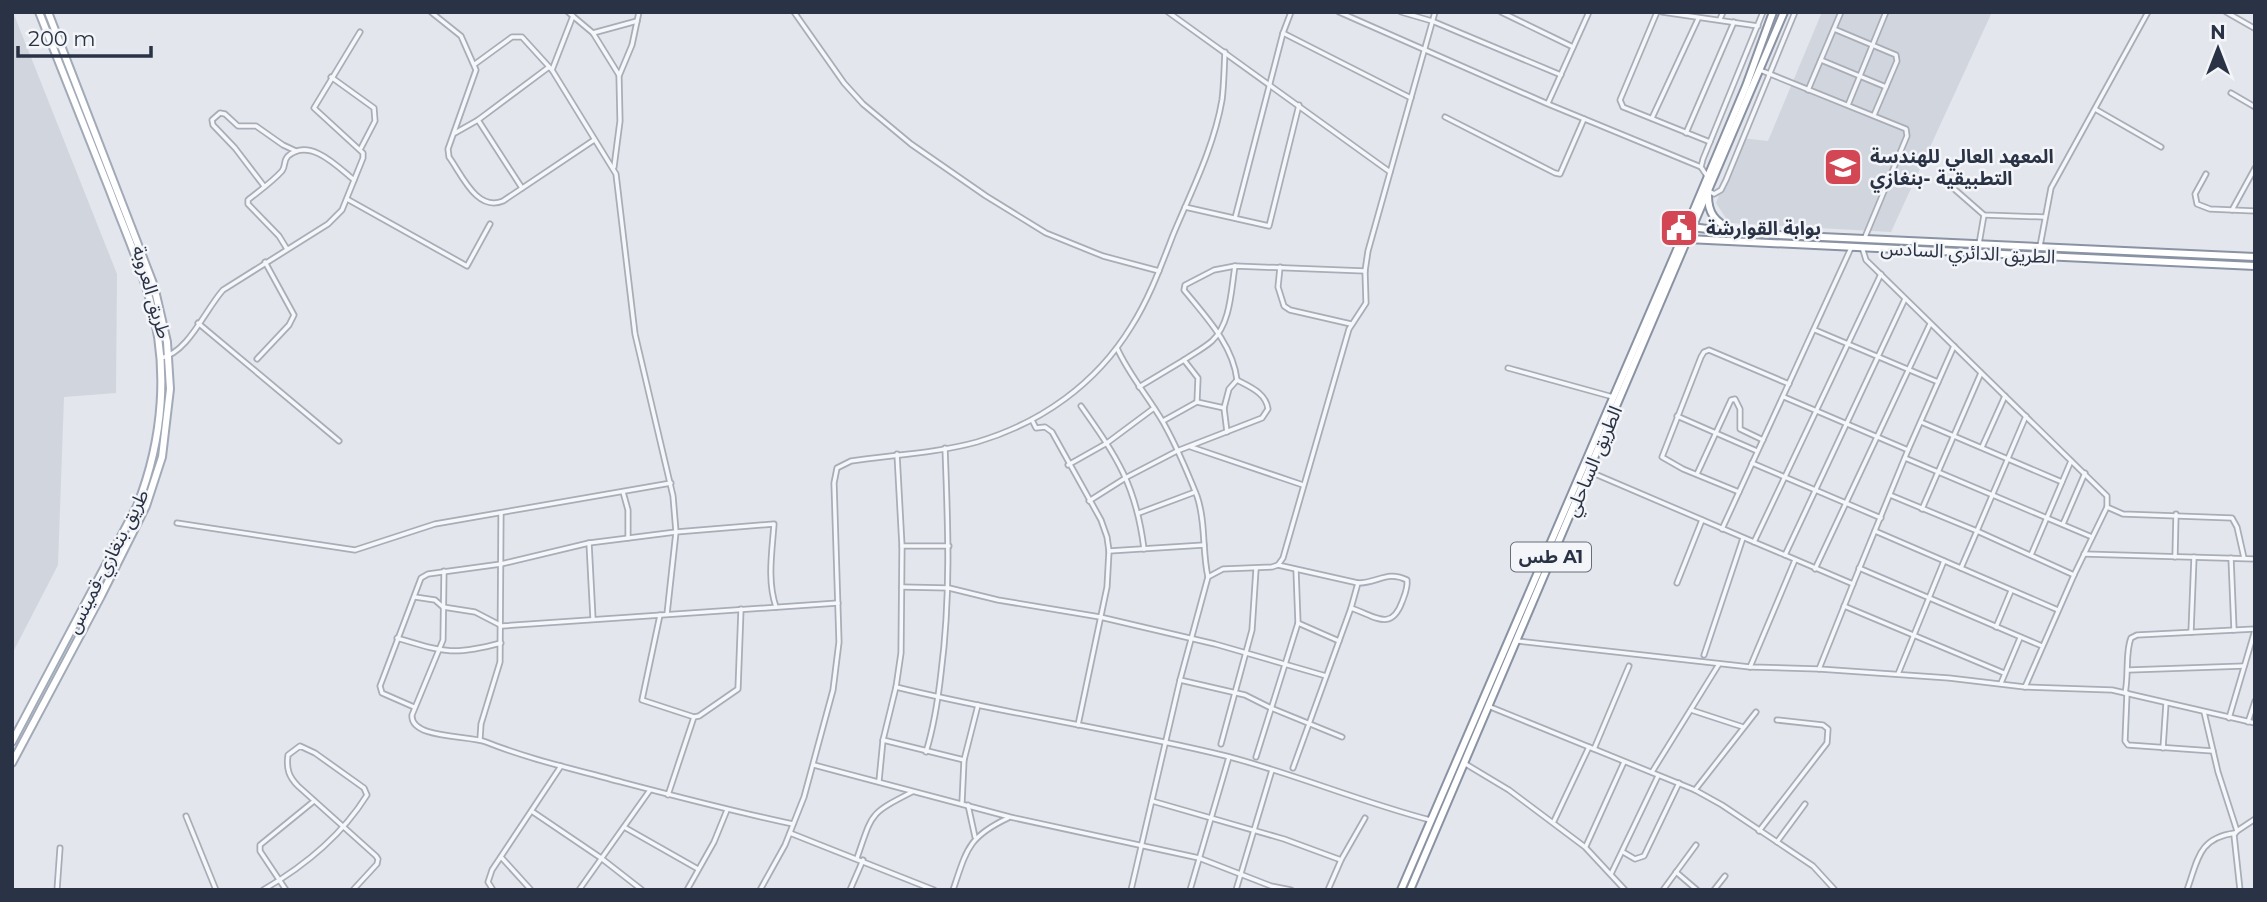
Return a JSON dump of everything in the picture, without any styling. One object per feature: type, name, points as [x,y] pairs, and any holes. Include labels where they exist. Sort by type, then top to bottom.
[{"type":"main road","name":"طريق بنغازي-قمينس","points":[[12,742],[122,537],[146,482],[160,414],[161,358],[153,311],[140,267],[39,12]]},
{"type":"main road","name":"طريق العروبة","points":[[12,763],[128,544],[150,495],[157,475],[167,424],[170,389],[170,356],[159,301],[48,12]]},
{"type":"main road","points":[[1685,236],[1773,12]]},
{"type":"main road","points":[[1685,236],[1694,226],[1784,12]]},
{"type":"main road","points":[[1709,191],[1708,204],[1713,218],[1737,233],[1740,242]]},
{"type":"main road","name":"الطريق الدائري السادس","points":[[1694,226],[1737,233],[1863,243],[2255,266]]},
{"type":"main road","name":"الطريق الدائري السادس","points":[[1685,236],[1740,242],[1852,247],[1863,243],[1979,245],[2254,255]]},
{"type":"main road","name":"الطريق الساحلي","points":[[1410,890],[1516,641],[1613,397],[1685,236]]},
{"type":"main road","name":"الطريق الساحلي","points":[[1401,890],[1444,788],[1588,471],[1685,236]]},
{"type":"main road","points":[[2200,263],[2201,255]]},
{"type":"main road","points":[[1444,788],[1452,791]]},
{"type":"street","points":[[431,12],[457,31],[475,64],[476,70],[448,149],[449,157],[480,200],[497,203],[594,140]]},
{"type":"street","points":[[568,12],[593,33],[619,76]]},
{"type":"street","points":[[639,12],[632,45],[619,76],[620,121],[614,169],[635,334],[671,483],[676,532],[667,614]]},
{"type":"street","points":[[794,12],[844,83],[863,104],[911,144],[986,196],[1046,233],[1103,256],[1158,271]]},
{"type":"street","points":[[1168,12],[1390,172]]},
{"type":"street","points":[[1235,218],[1269,83],[1292,12]]},
{"type":"street","points":[[1339,12],[1548,104],[1701,167],[1707,176]]},
{"type":"street","points":[[1401,12],[1432,21],[1561,75]]},
{"type":"street","points":[[1278,565],[1283,558],[1352,324],[1366,303],[1364,271],[1435,12]]},
{"type":"street","points":[[1501,12],[1573,47]]},
{"type":"street","points":[[1548,104],[1589,12]]},
{"type":"street","points":[[1710,142],[1623,107],[1620,100],[1660,12],[1758,26]]},
{"type":"street","points":[[1720,19],[1723,12]]},
{"type":"street","points":[[1701,167],[1763,12]]},
{"type":"street","points":[[1709,191],[1714,194],[1721,190],[1795,12]]},
{"type":"street","points":[[1808,90],[1841,12]]},
{"type":"street","points":[[1847,105],[1886,12]]},
{"type":"street","points":[[2040,248],[2051,188],[2148,12]]},
{"type":"street","points":[[2226,12],[2254,28]]},
{"type":"street","points":[[454,134],[551,68],[573,16]]},
{"type":"street","points":[[1651,119],[1698,19]]},
{"type":"street","points":[[593,33],[636,21]]},
{"type":"street","points":[[1686,133],[1734,22]]},
{"type":"street","points":[[1834,29],[1895,54],[1897,58],[1874,115]]},
{"type":"street","points":[[360,32],[315,104],[315,109],[361,148]]},
{"type":"street","points":[[1283,33],[1411,98]]},
{"type":"street","points":[[475,64],[512,37],[522,37],[551,68],[614,169]]},
{"type":"street","points":[[760,890],[794,824],[814,765],[835,678],[839,642],[834,483],[837,468],[851,461],[975,442],[1032,420],[1065,400],[1091,378],[1117,348],[1142,309],[1185,206],[1209,146],[1222,101],[1225,52]]},
{"type":"street","points":[[1821,60],[1886,87]]},
{"type":"street","points":[[1760,70],[1904,127],[1908,134],[1863,243],[1863,256],[2107,496],[2107,507],[2025,687]]},
{"type":"street","points":[[161,358],[170,356],[186,342],[223,290],[337,217],[363,158],[361,148],[374,121],[374,108],[331,77]]},
{"type":"street","points":[[2231,93],[2255,107]]},
{"type":"street","points":[[1185,206],[1269,226],[1299,105]]},
{"type":"street","points":[[2095,109],[2161,147]]},
{"type":"street","points":[[264,186],[235,148],[213,125],[212,120],[220,113],[225,114],[238,127],[253,125],[296,151]]},
{"type":"street","points":[[1445,117],[1560,174],[1584,119]]},
{"type":"street","points":[[478,120],[522,188]]},
{"type":"street","points":[[1732,133],[1743,137]]},
{"type":"street","points":[[287,249],[279,236],[247,204],[248,200],[282,170],[284,161],[296,151],[303,150],[326,156],[354,180]]},
{"type":"street","points":[[2232,210],[2255,168]]},
{"type":"street","points":[[1717,170],[1728,174]]},
{"type":"street","points":[[2206,174],[2195,194],[2197,204],[2210,209],[2255,211]]},
{"type":"street","points":[[1944,180],[1984,215],[2045,217]]},
{"type":"street","points":[[347,199],[467,266],[490,224]]},
{"type":"street","points":[[1979,245],[1984,215]]},
{"type":"street","points":[[1722,529],[1852,247]]},
{"type":"street","points":[[257,359],[289,325],[294,315],[265,262]]},
{"type":"street","points":[[1227,432],[1224,408],[1229,389],[1237,380],[1235,362],[1218,334],[1184,290],[1184,286],[1214,270],[1235,267],[1364,271]]},
{"type":"street","points":[[1139,387],[1212,341],[1218,334],[1228,312],[1235,267]]},
{"type":"street","points":[[1280,267],[1278,286],[1283,306],[1290,310],[1352,324]]},
{"type":"street","points":[[1754,542],[1881,274]]},
{"type":"street","points":[[1785,555],[1905,299]]},
{"type":"street","points":[[198,323],[339,440]]},
{"type":"street","points":[[1815,569],[1930,324]]},
{"type":"street","points":[[1815,330],[1938,382]]},
{"type":"street","points":[[1819,669],[1954,346]]},
{"type":"street","points":[[1117,348],[1139,387],[1163,421],[1195,492],[1208,577],[1180,680],[1131,890]]},
{"type":"street","points":[[1739,492],[1661,457],[1706,350],[1789,384]]},
{"type":"street","points":[[1184,359],[1198,378],[1197,402]]},
{"type":"street","points":[[1508,368],[1613,397]]},
{"type":"street","points":[[1922,509],[1981,373]]},
{"type":"street","points":[[1089,500],[1177,451],[1262,418],[1268,409],[1263,397],[1237,380]]},
{"type":"street","points":[[1982,447],[2004,396]]},
{"type":"street","points":[[1784,397],[1909,450]]},
{"type":"street","points":[[1697,474],[1728,404],[1733,399],[1740,409],[1739,425],[1742,432],[1739,442]]},
{"type":"street","points":[[1163,421],[1197,402],[1224,408]]},
{"type":"street","points":[[1081,406],[1127,477],[1139,513],[1144,549]]},
{"type":"street","points":[[1068,465],[1107,443],[1154,408]]},
{"type":"street","points":[[1677,416],[1757,451]]},
{"type":"street","points":[[1961,568],[2026,416]]},
{"type":"street","points":[[1032,420],[1036,428],[1045,427],[1052,432],[1105,529],[1109,551],[1107,587],[1078,725]]},
{"type":"street","points":[[1921,422],[2062,482]]},
{"type":"street","points":[[1742,432],[1763,440]]},
{"type":"street","points":[[1189,447],[1303,485]]},
{"type":"street","points":[[926,752],[934,728],[947,625],[949,546],[945,448]]},
{"type":"street","points":[[879,781],[883,740],[896,687],[901,644],[902,546],[897,454]]},
{"type":"street","points":[[1905,458],[2092,537]]},
{"type":"street","points":[[2031,555],[2071,461]]},
{"type":"street","points":[[1752,463],[1881,517]]},
{"type":"street","points":[[1588,471],[1853,584]]},
{"type":"street","points":[[2063,524],[2085,474]]},
{"type":"street","points":[[177,523],[355,550],[435,524],[671,483]]},
{"type":"street","points":[[623,492],[628,509],[628,538]]},
{"type":"street","points":[[1139,513],[1195,492]]},
{"type":"street","points":[[1890,495],[2074,575]]},
{"type":"street","points":[[2107,507],[2123,514],[2232,517],[2244,558]]},
{"type":"street","points":[[480,739],[481,724],[498,671],[502,626],[501,514]]},
{"type":"street","points":[[2175,557],[2176,514]]},
{"type":"street","points":[[1677,583],[1702,520]]},
{"type":"street","points":[[414,707],[382,693],[380,689],[422,576],[501,564],[589,543],[774,524],[770,571],[772,596],[776,607]]},
{"type":"street","points":[[1875,531],[2058,610]]},
{"type":"street","points":[[1704,655],[1743,538]]},
{"type":"street","points":[[589,543],[593,619]]},
{"type":"street","points":[[1109,551],[1204,545]]},
{"type":"street","points":[[902,546],[949,546]]},
{"type":"street","points":[[2084,554],[2255,559]]},
{"type":"street","points":[[2191,632],[2194,557]]},
{"type":"street","points":[[2231,558],[2234,631]]},
{"type":"street","points":[[1750,667],[1795,560]]},
{"type":"street","points":[[1898,674],[1944,561]]},
{"type":"street","points":[[1208,577],[1223,569],[1278,565],[1358,583],[1369,583],[1389,575],[1407,580],[1408,585],[1397,615],[1393,618],[1385,620],[1351,608]]},
{"type":"street","points":[[1220,744],[1246,653],[1253,618],[1256,568]]},
{"type":"street","points":[[1859,568],[2042,646]]},
{"type":"street","points":[[1256,757],[1298,623],[1296,570]]},
{"type":"street","points":[[444,571],[444,631],[439,651],[414,707],[411,720],[416,727],[480,739],[561,766],[727,810],[794,824]]},
{"type":"street","points":[[1293,768],[1358,583]]},
{"type":"street","points":[[902,587],[949,588],[998,600],[1100,617],[1191,638],[1326,676]]},
{"type":"street","points":[[1996,627],[2011,591]]},
{"type":"street","points":[[415,597],[435,600],[443,607],[475,612],[502,626],[838,603]]},
{"type":"street","points":[[1844,606],[2004,673]]},
{"type":"street","points":[[661,615],[642,701],[694,717],[738,689],[741,610]]},
{"type":"street","points":[[1298,623],[1339,641]]},
{"type":"street","points":[[2213,751],[2126,743],[2126,693],[2131,638],[2137,635],[2255,629],[2229,718]]},
{"type":"street","points":[[397,638],[439,651],[465,652],[500,643]]},
{"type":"street","points":[[2000,683],[2020,638]]},
{"type":"street","points":[[1516,641],[1750,667],[1898,674],[2025,687],[2085,688],[2126,693],[2255,723]]},
{"type":"street","points":[[1652,773],[1719,664]]},
{"type":"street","points":[[1553,822],[1629,666]]},
{"type":"street","points":[[2129,670],[2244,666]]},
{"type":"street","points":[[1180,680],[1255,699],[1342,737]]},
{"type":"street","points":[[896,687],[938,698],[1229,757],[1431,820]]},
{"type":"street","points":[[2248,722],[2255,701]]},
{"type":"street","points":[[2163,748],[2166,703]]},
{"type":"street","points":[[962,803],[964,760],[978,705]]},
{"type":"street","points":[[1488,706],[1679,783],[1722,804],[1813,866],[1835,890]]},
{"type":"street","points":[[1691,710],[1743,727]]},
{"type":"street","points":[[1695,790],[1756,712]]},
{"type":"street","points":[[2204,712],[2236,832],[2240,890]]},
{"type":"street","points":[[668,794],[694,717]]},
{"type":"street","points":[[1759,831],[1820,752],[1828,737],[1828,729],[1823,725],[1777,720]]},
{"type":"street","points":[[883,740],[964,760]]},
{"type":"street","points":[[263,890],[314,855],[343,826],[364,799],[366,791],[315,753],[300,746],[288,755],[291,779],[314,801],[343,826],[378,859],[377,864],[353,890]]},
{"type":"street","points":[[1190,890],[1229,757]]},
{"type":"street","points":[[1585,846],[1623,761]]},
{"type":"street","points":[[1464,763],[1509,790],[1585,846],[1625,890]]},
{"type":"street","points":[[814,765],[1010,817],[1199,858],[1278,889],[1291,890]]},
{"type":"street","points":[[493,890],[489,885],[489,877],[561,766]]},
{"type":"street","points":[[1236,890],[1272,770]]},
{"type":"street","points":[[1611,874],[1658,776]]},
{"type":"street","points":[[1623,852],[1635,859],[1644,856],[1679,783]]},
{"type":"street","points":[[586,890],[580,888],[650,790]]},
{"type":"street","points":[[857,858],[874,814],[883,806],[914,791]]},
{"type":"street","points":[[286,890],[260,851],[260,845],[314,801]]},
{"type":"street","points":[[1152,801],[1309,847],[1341,860]]},
{"type":"street","points":[[968,804],[975,837]]},
{"type":"street","points":[[1777,842],[1805,804]]},
{"type":"street","points":[[687,890],[714,842],[727,810]]},
{"type":"street","points":[[532,812],[601,858],[642,890]]},
{"type":"street","points":[[186,816],[216,890]]},
{"type":"street","points":[[953,890],[975,837],[1010,817]]},
{"type":"street","points":[[1328,890],[1341,860],[1365,818]]},
{"type":"street","points":[[2187,890],[2208,842],[2220,835],[2236,832],[2255,819]]},
{"type":"street","points":[[624,827],[698,869]]},
{"type":"street","points":[[790,833],[934,890]]},
{"type":"street","points":[[1663,890],[1696,845]]},
{"type":"street","points":[[57,890],[60,848]]},
{"type":"street","points":[[501,857],[531,890]]},
{"type":"street","points":[[850,890],[863,860]]},
{"type":"street","points":[[1676,872],[1697,890]]},
{"type":"street","points":[[1714,890],[1724,876]]},
{"type":"shaded area","points":[[13,12],[117,274],[116,393],[64,397],[58,565],[12,654]]},
{"type":"shaded area","points":[[1822,12],[1992,12],[1891,232],[1729,223],[1716,203],[1741,138],[1768,141]]},
{"type":"place","name":"المعهد العالي للهندسة التطبيقية -بنغازي","points":[[1843,167]]},
{"type":"place","name":"بوابة القوارشة","points":[[1679,228]]}]
